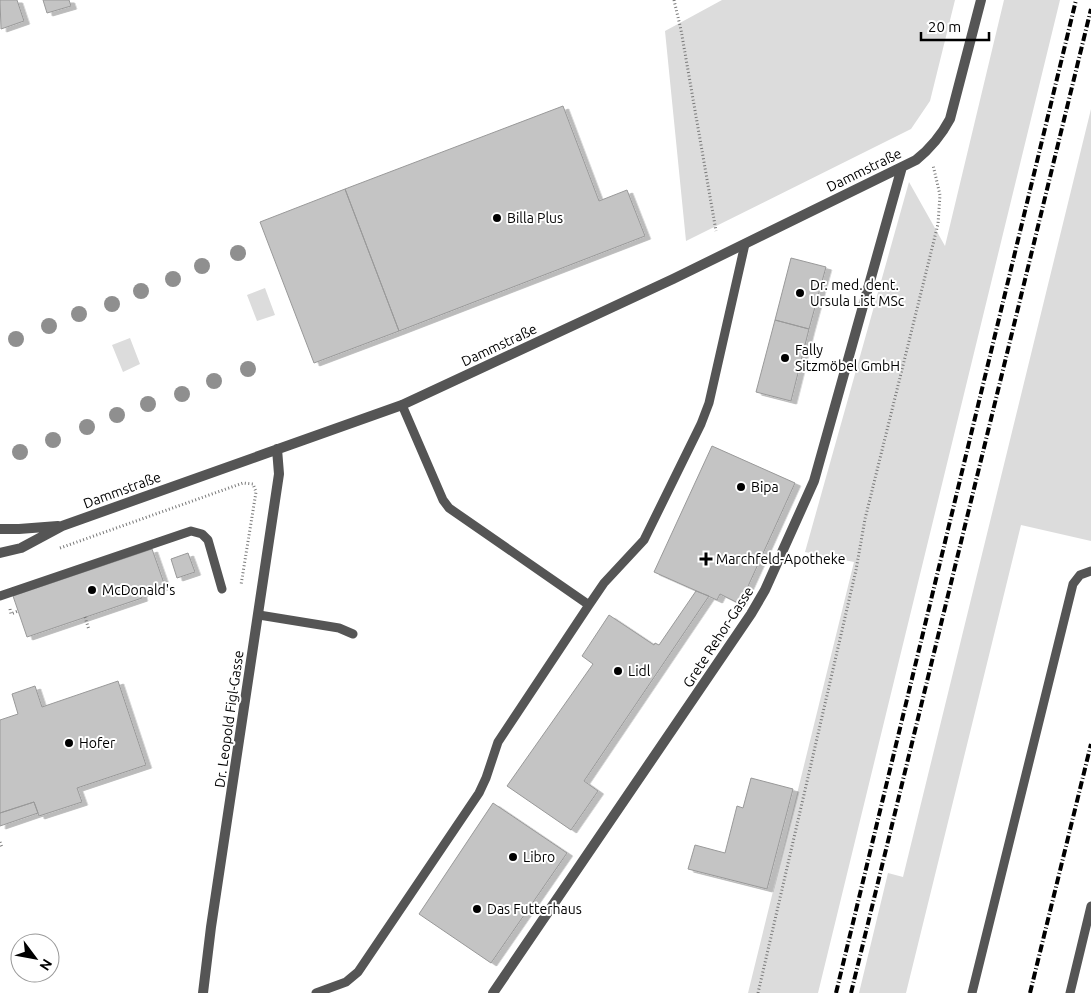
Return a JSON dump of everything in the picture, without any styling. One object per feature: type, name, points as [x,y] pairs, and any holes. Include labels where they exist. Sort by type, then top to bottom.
[{"type":"street","name":"Dammstraße","points":[[0,553],[21,548],[62,526],[402,405],[673,279],[916,160],[930,149],[943,134],[950,120],[980,0]]},
{"type":"street","name":"Grete Rehor-Gasse","points":[[493,993],[752,614],[765,590],[814,481],[902,167]]},
{"type":"street","name":"Dr. Leopold Figl-Gasse","points":[[204,993],[211,927],[279,474],[276,449]]},
{"type":"street","name":"Dammstraße","points":[[0,529],[62,526]]},
{"type":"lane","points":[[316,993],[346,982],[358,972],[479,793],[498,742],[589,604],[604,584],[644,540],[701,424],[709,403],[745,244]]},
{"type":"lane","points":[[402,405],[443,500],[449,508],[589,604]]},
{"type":"lane","points":[[0,596],[191,531],[202,534],[208,540],[222,589]]},
{"type":"lane","points":[[972,993],[1073,584],[1080,574],[1091,571]]},
{"type":"lane","points":[[259,615],[339,628],[354,634]]},
{"type":"lane","points":[[1070,993],[1091,906]]},
{"type":"path","points":[[674,0],[681,30],[716,231]]},
{"type":"path","points":[[758,993],[854,579],[865,519],[938,224],[940,195],[930,149]]},
{"type":"path","points":[[85,617],[89,630]]},
{"type":"path","points":[[0,842],[2,848]]},
{"type":"shaded area","points":[[722,0],[955,0],[930,101],[911,129],[686,241],[665,31]]},
{"type":"shaded area","points":[[1004,0],[1060,0],[818,993],[748,993],[854,562],[805,552],[909,182],[945,246]]},
{"type":"shaded area","points":[[1091,109],[1091,541],[1021,525],[906,993],[859,993],[888,873],[903,877]]},
{"type":"shaded area","points":[[265,288],[275,315],[257,321],[247,295]]},
{"type":"shaded area","points":[[130,338],[140,364],[123,372],[112,345]]},
{"type":"building","points":[[0,0],[17,0],[24,21],[1,29]]},
{"type":"building","points":[[43,0],[69,0],[71,6],[47,13]]},
{"type":"building","name":"Billa Plus","points":[[563,106],[599,201],[627,190],[645,236],[399,331],[345,189]]},
{"type":"building","points":[[345,189],[399,331],[314,363],[260,222]]},
{"type":"building","name":"Dr. med. dent. Ursula List MSc","points":[[791,258],[826,267],[809,329],[775,320]]},
{"type":"building","points":[[775,320],[809,329],[791,401],[756,392]]},
{"type":"building","points":[[712,446],[795,483],[740,604],[720,594],[717,600],[654,572]]},
{"type":"building","name":"McDonald's","points":[[152,549],[165,586],[141,594],[142,598],[27,637],[13,596]]},
{"type":"building","points":[[188,553],[195,572],[177,578],[171,559]]},
{"type":"building","points":[[696,591],[709,596],[584,781],[598,791],[571,830],[507,786],[593,664],[582,656],[609,615],[654,645],[655,643],[659,645]]},
{"type":"building","name":"Hofer","points":[[118,681],[146,765],[77,788],[82,802],[39,816],[34,802],[0,813],[0,720],[18,714],[12,694],[35,686],[42,707]]},
{"type":"building","points":[[751,778],[793,789],[767,889],[688,869],[695,845],[725,853],[737,806],[743,808]]},
{"type":"building","points":[[34,802],[38,813],[0,826],[0,813]]},
{"type":"building","points":[[493,803],[567,853],[491,963],[419,914]]},
{"type":"railway","points":[[836,993],[1076,0]]},
{"type":"railway","points":[[851,993],[1091,9]]},
{"type":"railway","points":[[1030,993],[1091,744]]},
{"type":"place","name":"Billa Plus","points":[[497,218]]},
{"type":"place","name":"Dr. med. dent. Ursula List MSc","points":[[800,293]]},
{"type":"place","name":"Fally Sitzmöbel GmbH","points":[[785,358]]},
{"type":"place","name":"Bipa","points":[[741,487]]},
{"type":"place","name":"Marchfeld-Apotheke","points":[[706,559]]},
{"type":"place","name":"McDonald's","points":[[92,590]]},
{"type":"place","name":"Lidl","points":[[618,671]]},
{"type":"place","name":"Hofer","points":[[69,743]]},
{"type":"place","name":"Libro","points":[[513,857]]},
{"type":"place","name":"Das Futterhaus","points":[[477,909]]}]
